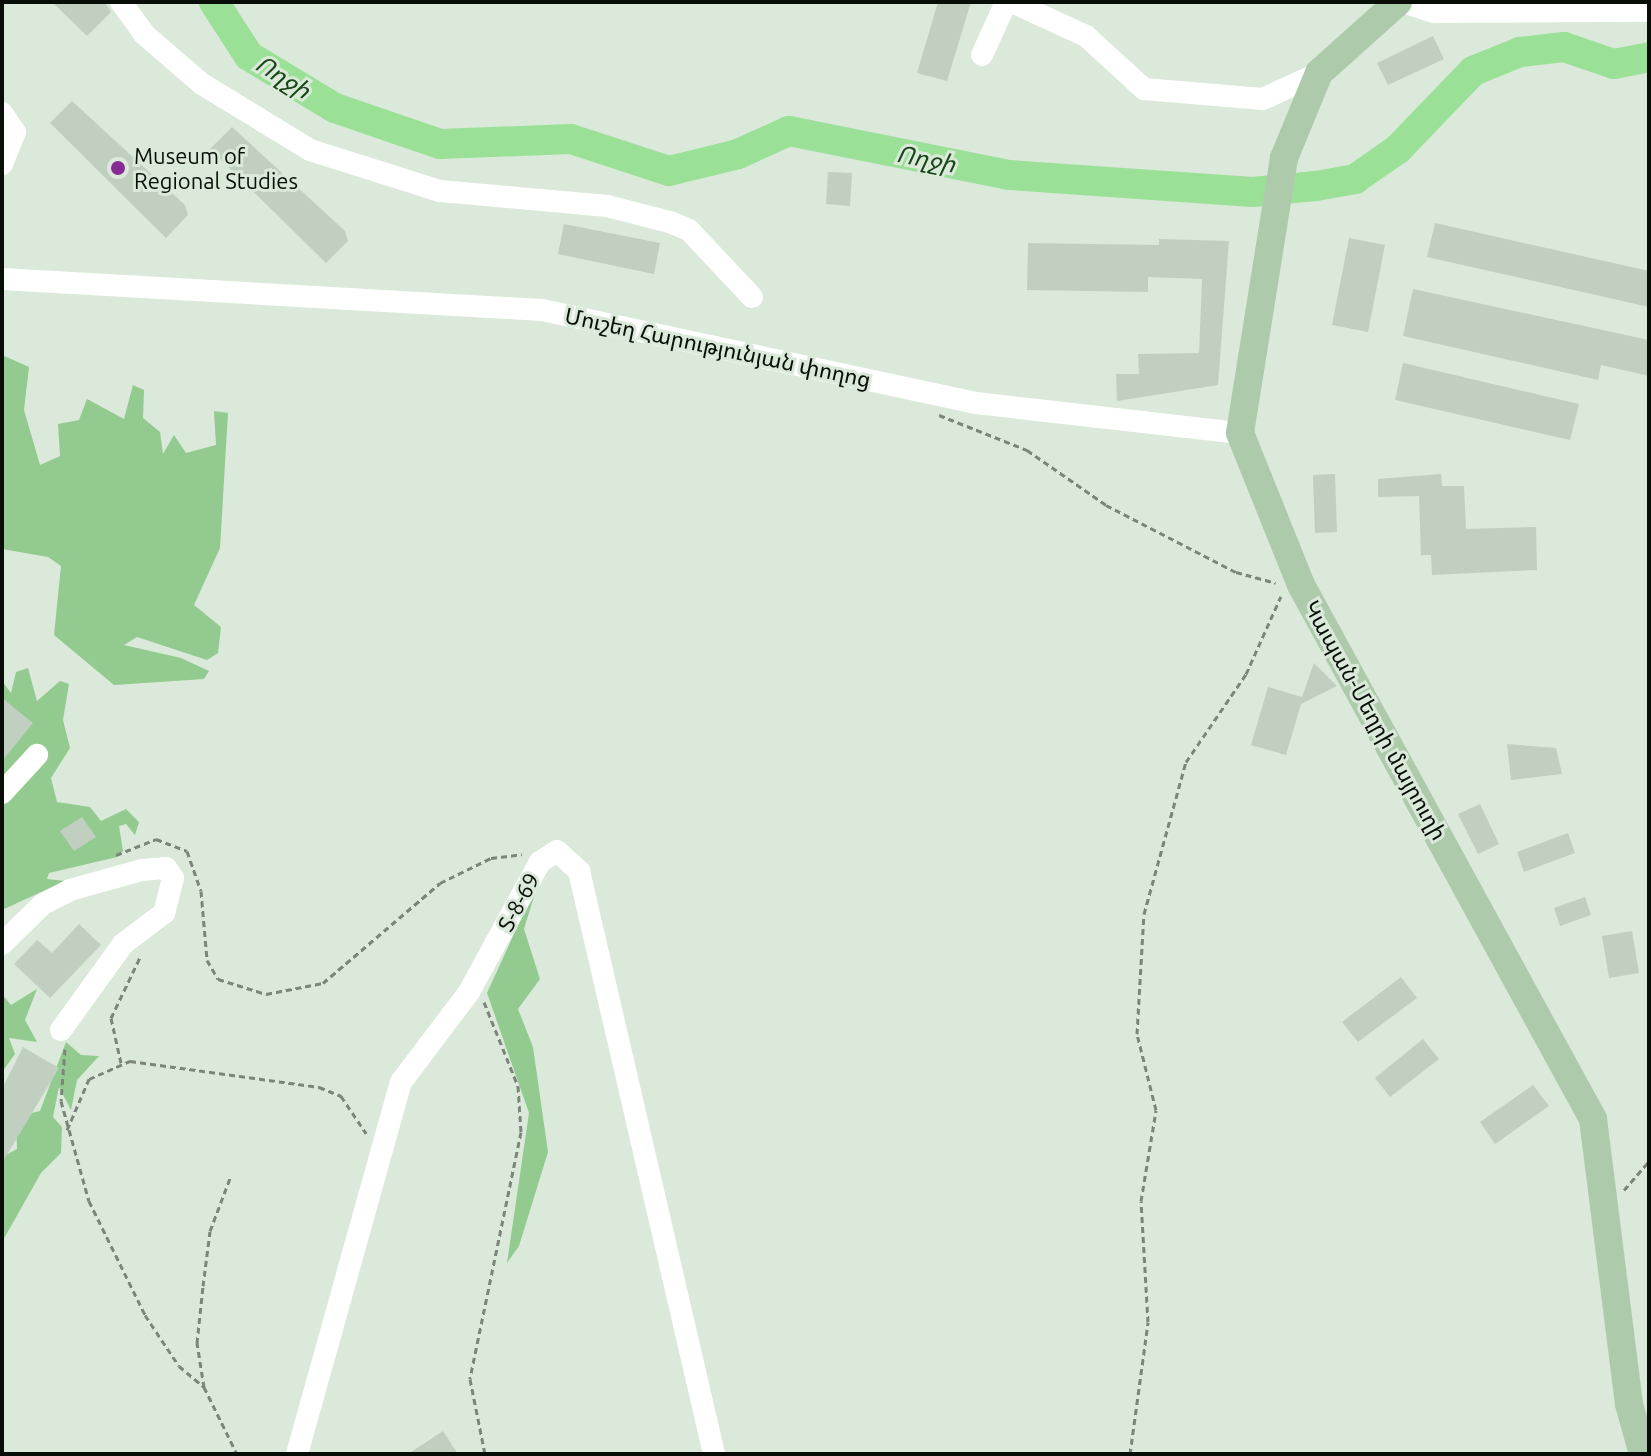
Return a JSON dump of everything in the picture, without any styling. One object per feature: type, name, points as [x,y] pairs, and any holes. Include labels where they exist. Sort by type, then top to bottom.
[{"type":"main road","points":[[1240,433],[1284,158],[1319,73],[1400,2]]},
{"type":"main road","name":"Կապան-Մեղրի մայրուղի","points":[[1240,433],[1301,585],[1577,1081],[1593,1119],[1629,1404],[1643,1454]]},
{"type":"street","points":[[121,2],[144,34],[202,84],[310,150],[440,191],[607,206],[670,222],[689,230],[752,297]]},
{"type":"street","points":[[982,55],[1009,2],[1086,36],[1144,89],[1263,99],[1319,73]]},
{"type":"street","points":[[1400,2],[1434,12],[1649,11]]},
{"type":"street","points":[[2,113],[15,132],[2,164]]},
{"type":"street","name":"Մուշեղ Հարությունյան փողոց","points":[[2,279],[542,310],[916,391],[1062,416],[1240,433]]},
{"type":"street","points":[[2,793],[37,755]]},
{"type":"street","name":"Տ-8-69","points":[[297,1454],[378,1154],[401,1082],[476,979],[540,862],[557,851],[579,871],[714,1454]]},
{"type":"street","points":[[2,944],[43,904],[70,890],[142,870],[166,868],[173,878],[164,913],[123,944],[61,1030]]},
{"type":"path","points":[[916,391],[946,422],[1027,450],[1106,505],[1236,572],[1285,586],[1246,674],[1186,762],[1144,914],[1137,1034],[1156,1110],[1141,1201],[1148,1322],[1130,1454]]},
{"type":"path","points":[[113,857],[156,839],[176,841],[197,872],[207,960],[218,979],[266,994],[323,983],[440,883],[491,858],[526,854],[540,862]]},
{"type":"path","points":[[121,1063],[111,1018],[143,950]]},
{"type":"path","points":[[476,979],[513,1066],[520,1106],[513,1193],[470,1379],[485,1454]]},
{"type":"path","points":[[61,1030],[67,1130],[89,1201],[145,1315],[179,1366],[204,1387]]},
{"type":"path","points":[[67,1130],[89,1079],[121,1063],[319,1087],[341,1096],[378,1154]]},
{"type":"path","points":[[1606,1211],[1649,1161]]},
{"type":"path","points":[[230,1178],[210,1231],[197,1343],[204,1387],[237,1454]]},
{"type":"green space","points":[[2,355],[29,367],[24,410],[40,465],[60,456],[58,424],[79,420],[87,399],[124,419],[133,385],[144,390],[143,418],[160,432],[163,454],[174,435],[186,453],[216,445],[214,411],[228,413],[220,548],[194,605],[221,627],[218,653],[207,660],[137,637],[124,645],[181,658],[209,671],[204,679],[114,685],[54,635],[61,566],[48,557],[2,549]]},
{"type":"green space","points":[[28,668],[37,701],[60,681],[69,684],[63,720],[70,748],[51,778],[57,802],[90,807],[101,821],[126,809],[139,822],[135,835],[126,824],[119,826],[123,851],[117,857],[49,873],[47,879],[65,881],[2,910],[2,681],[11,693],[16,672]]},
{"type":"green space","points":[[540,877],[524,929],[540,979],[518,1009],[533,1047],[548,1152],[519,1246],[507,1263],[529,1113],[487,993]]},
{"type":"green space","points":[[37,989],[25,1020],[37,1042],[9,1038],[15,1054],[2,1072],[2,994],[11,1005]]},
{"type":"green space","points":[[66,1042],[81,1055],[99,1056],[77,1080],[71,1110],[59,1087],[53,1117],[62,1127],[61,1153],[41,1173],[2,1242],[2,1157],[17,1149],[16,1117],[40,1111]]},
{"type":"building","points":[[52,2],[105,2],[111,12],[87,36]]},
{"type":"building","points":[[938,2],[971,2],[947,81],[917,73]]},
{"type":"building","points":[[1433,36],[1444,59],[1388,85],[1377,63]]},
{"type":"building","points":[[72,101],[185,205],[188,215],[166,238],[50,123]]},
{"type":"building","points":[[232,127],[345,231],[348,241],[326,263],[210,149]]},
{"type":"building","points":[[828,172],[852,173],[850,206],[826,204]]},
{"type":"building","points":[[1435,223],[1649,271],[1649,307],[1427,257]]},
{"type":"building","points":[[564,224],[660,243],[654,274],[558,254]]},
{"type":"building","points":[[1349,238],[1385,245],[1368,332],[1332,325]]},
{"type":"building","points":[[1159,239],[1229,241],[1218,385],[1117,401],[1116,374],[1139,374],[1138,354],[1199,353],[1202,279],[1148,277],[1148,292],[1027,290],[1028,243],[1159,245]]},
{"type":"building","points":[[1413,289],[1649,340],[1649,376],[1601,365],[1598,380],[1403,336]]},
{"type":"building","points":[[1403,363],[1579,404],[1570,440],[1395,400]]},
{"type":"building","points":[[1335,474],[1337,532],[1315,533],[1313,475]]},
{"type":"building","points":[[1441,474],[1442,486],[1464,486],[1466,529],[1536,527],[1537,570],[1432,575],[1431,555],[1421,555],[1419,496],[1378,497],[1378,479]]},
{"type":"building","points":[[1314,663],[1337,686],[1301,704],[1286,755],[1251,745],[1268,687],[1302,697]]},
{"type":"building","points":[[2,698],[33,723],[2,761]]},
{"type":"building","points":[[1507,744],[1556,748],[1562,774],[1511,780]]},
{"type":"building","points":[[1480,804],[1499,844],[1478,854],[1458,814]]},
{"type":"building","points":[[82,817],[96,837],[74,851],[60,831]]},
{"type":"building","points":[[1568,833],[1575,853],[1524,872],[1517,852]]},
{"type":"building","points":[[1585,897],[1591,915],[1560,926],[1554,908]]},
{"type":"building","points":[[79,924],[101,945],[50,998],[14,964],[37,940],[52,953]]},
{"type":"building","points":[[1632,931],[1639,973],[1609,978],[1602,936]]},
{"type":"building","points":[[1401,977],[1417,998],[1358,1042],[1342,1022]]},
{"type":"building","points":[[1423,1039],[1439,1059],[1390,1097],[1375,1078]]},
{"type":"building","points":[[23,1047],[59,1068],[2,1163],[2,1089]]},
{"type":"building","points":[[1533,1085],[1549,1106],[1495,1144],[1480,1122]]},
{"type":"building","points":[[443,1431],[458,1454],[408,1454]]},
{"type":"waterway","name":"Ողջի","points":[[214,2],[249,56],[335,108],[440,144],[571,139],[669,171],[738,154],[789,131],[1010,175],[1252,192],[1316,186],[1355,179],[1398,149],[1473,71],[1520,52],[1564,47],[1614,64],[1649,57]]},
{"type":"place","name":"Museum of Regional Studies","points":[[118,168]]}]
